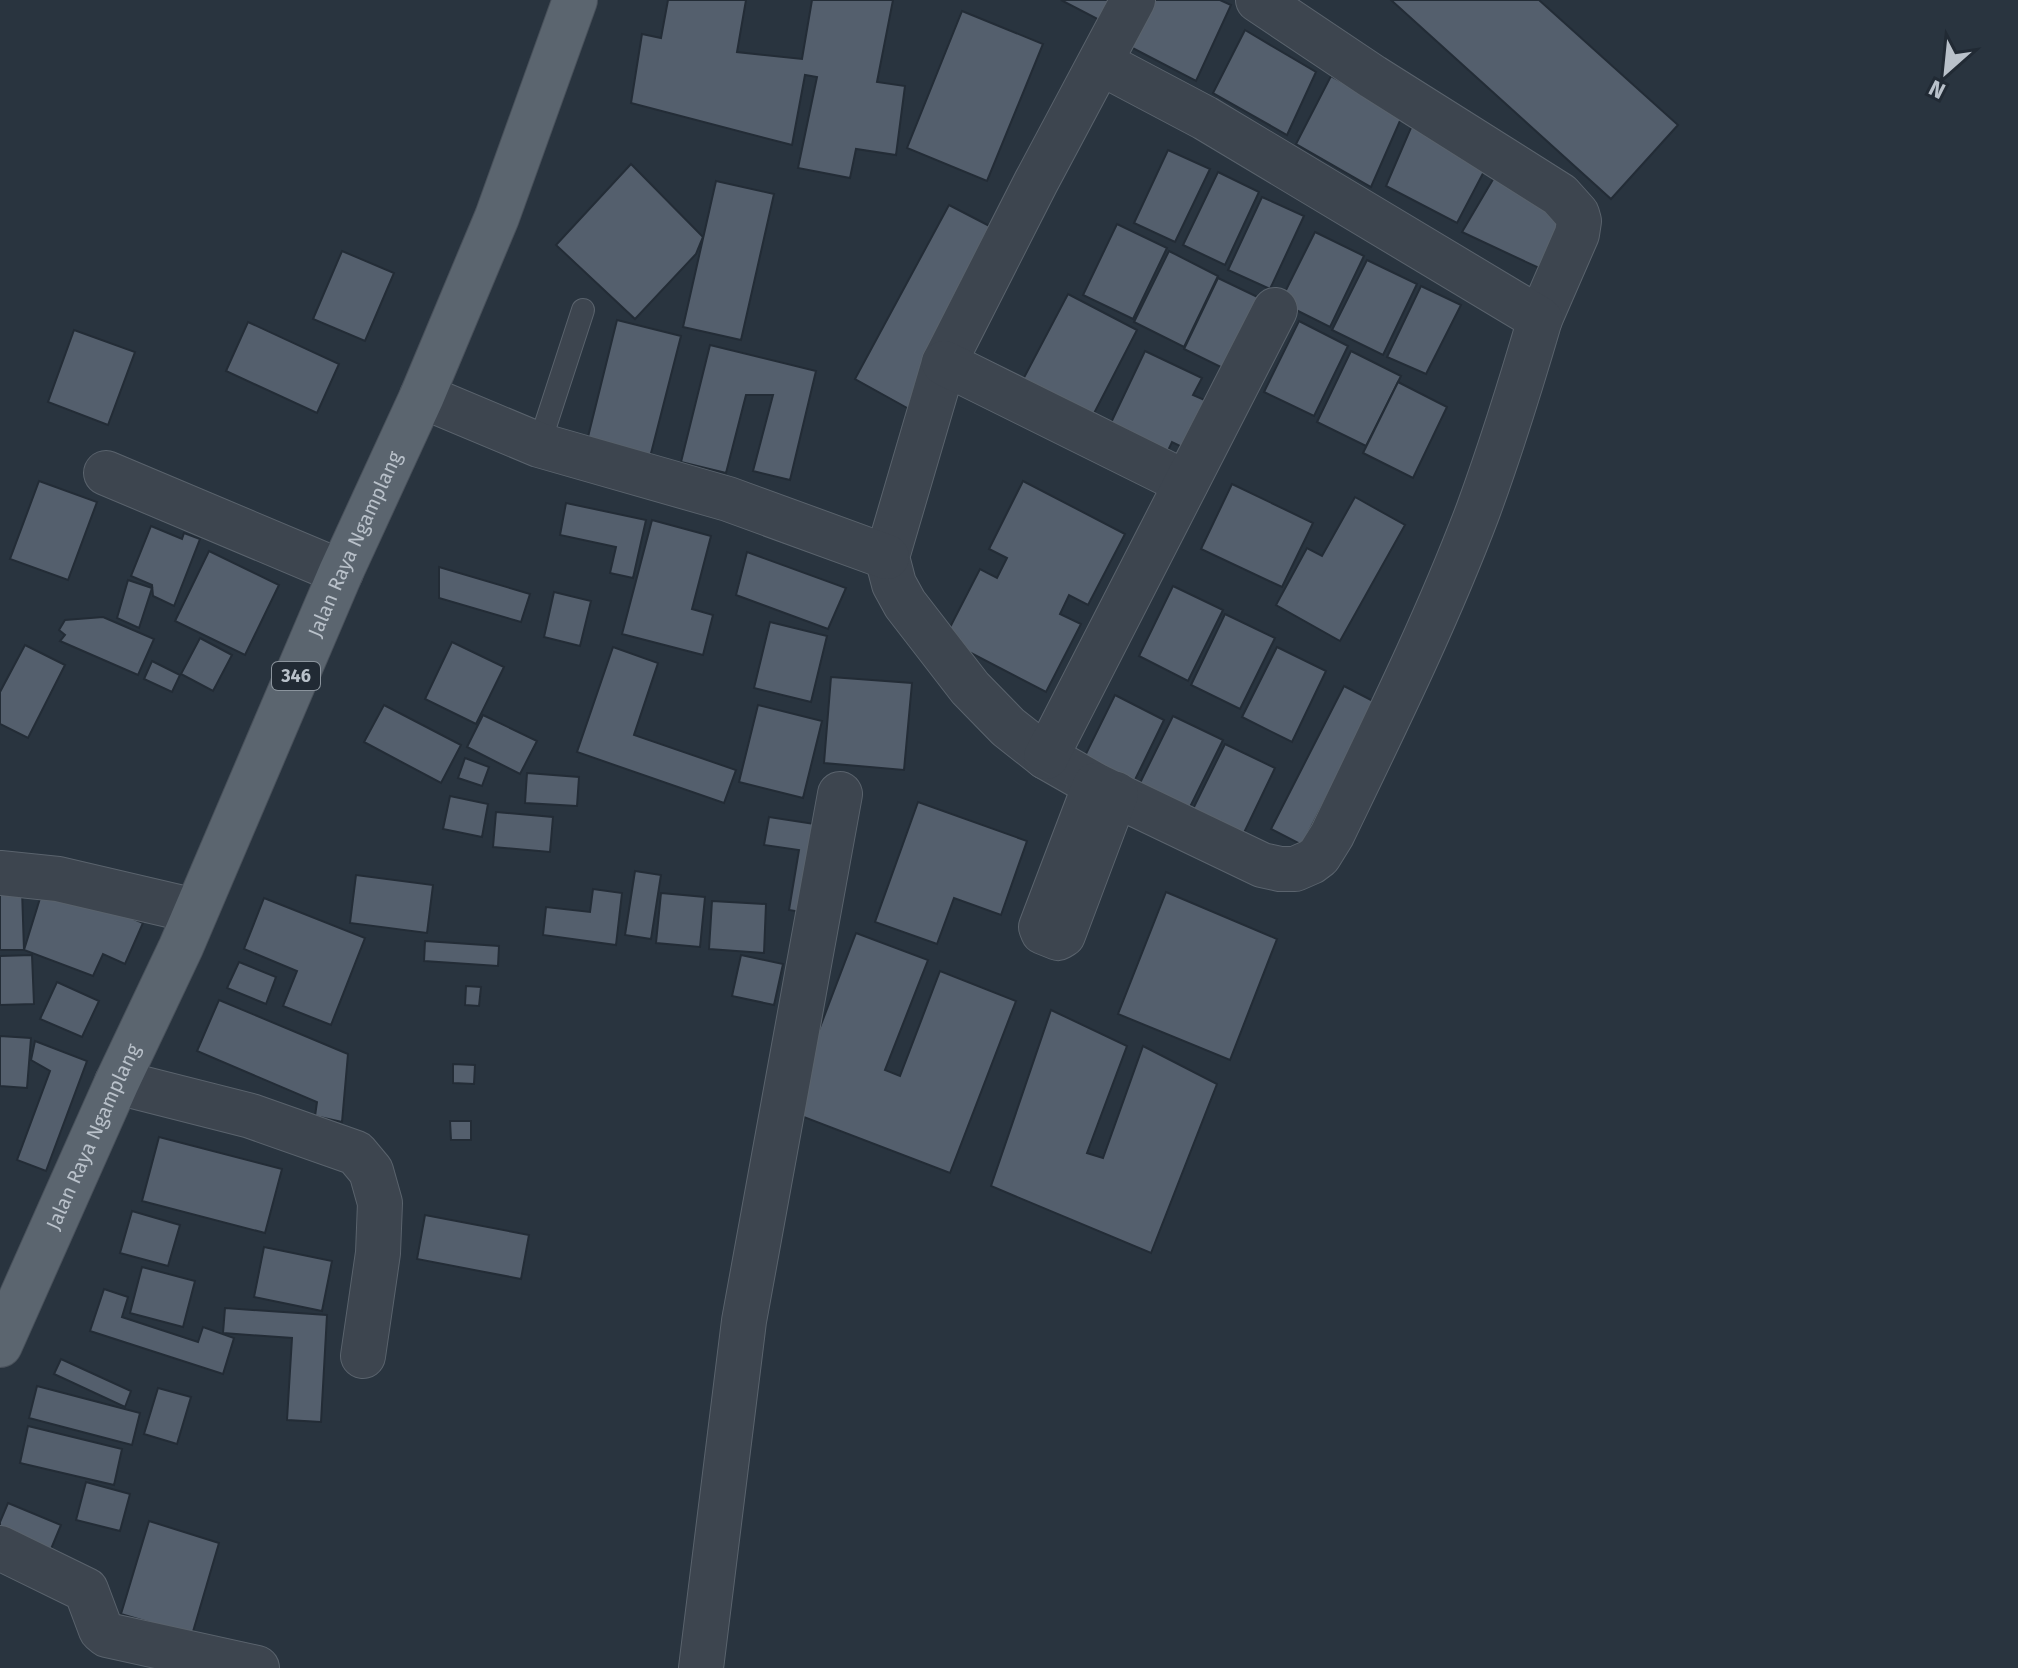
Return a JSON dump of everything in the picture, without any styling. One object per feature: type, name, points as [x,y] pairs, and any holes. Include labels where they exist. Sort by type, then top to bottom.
[{"type":"main road","name":"Jalan Raya Ngamplang","points":[[0,1345],[195,911],[341,572],[422,396],[497,217],[575,0]]},
{"type":"street","points":[[1133,0],[944,363],[887,557],[894,584],[905,604],[970,688],[1008,727],[1046,757],[1106,790],[1262,865],[1295,869],[1319,856],[1332,835],[1402,689],[1477,513],[1520,389],[1540,319],[1577,234],[1579,221],[1560,195],[1258,0]]},
{"type":"street","points":[[1101,63],[1205,118],[1540,319]]},
{"type":"street","points":[[1046,757],[1275,310]]},
{"type":"street","points":[[944,363],[1186,483]]},
{"type":"street","points":[[422,396],[539,445],[728,499],[887,557]]},
{"type":"street","points":[[106,473],[341,572]]},
{"type":"street","points":[[701,1668],[744,1321],[840,794]]},
{"type":"street","points":[[0,873],[58,879],[195,911]]},
{"type":"street","points":[[117,1082],[251,1116],[356,1153],[371,1171],[380,1203],[378,1253],[363,1356]]},
{"type":"street","points":[[0,1548],[86,1590],[101,1630],[107,1635],[257,1668]]},
{"type":"lane","points":[[539,445],[583,310]]},
{"type":"building","points":[[668,0],[746,0],[737,52],[802,59],[812,0],[893,0],[877,82],[905,86],[896,155],[856,149],[850,178],[798,168],[817,77],[805,75],[792,145],[631,103],[642,34],[661,38]]},
{"type":"building","points":[[1061,0],[1120,0],[1107,24]]},
{"type":"building","points":[[1141,0],[1220,0],[1231,5],[1196,81],[1119,41]]},
{"type":"building","points":[[1391,0],[1539,0],[1678,125],[1611,199]]},
{"type":"building","points":[[962,11],[1043,44],[987,181],[907,148]]},
{"type":"building","points":[[1245,30],[1316,72],[1287,135],[1213,93]]},
{"type":"building","points":[[1331,76],[1403,114],[1371,187],[1296,144]]},
{"type":"building","points":[[1413,123],[1490,160],[1457,223],[1386,186]]},
{"type":"building","points":[[1168,150],[1210,169],[1175,242],[1134,223]]},
{"type":"building","points":[[631,164],[703,237],[696,254],[635,319],[556,245]]},
{"type":"building","points":[[1218,172],[1259,192],[1225,265],[1183,245]]},
{"type":"building","points":[[1495,176],[1567,214],[1539,268],[1462,232]]},
{"type":"building","points":[[716,181],[774,194],[741,340],[683,327]]},
{"type":"building","points":[[1262,197],[1304,216],[1270,289],[1228,270]]},
{"type":"building","points":[[949,205],[1003,233],[909,409],[855,379]]},
{"type":"building","points":[[1117,224],[1167,248],[1133,319],[1083,295]]},
{"type":"building","points":[[1315,232],[1364,256],[1330,327],[1280,302]]},
{"type":"building","points":[[342,251],[394,273],[365,341],[313,319]]},
{"type":"building","points":[[1169,251],[1218,276],[1184,347],[1134,322]]},
{"type":"building","points":[[1367,260],[1417,284],[1383,355],[1332,330]]},
{"type":"building","points":[[1218,278],[1268,302],[1233,373],[1184,349]]},
{"type":"building","points":[[1421,286],[1461,305],[1426,374],[1387,357]]},
{"type":"building","points":[[1068,294],[1137,330],[1088,425],[1018,389]]},
{"type":"building","points":[[617,320],[681,336],[647,469],[584,453]]},
{"type":"building","points":[[1299,321],[1348,346],[1314,416],[1264,392]]},
{"type":"building","points":[[248,322],[339,364],[317,413],[226,371]]},
{"type":"building","points":[[74,330],[135,352],[108,425],[48,402]]},
{"type":"building","points":[[710,345],[816,371],[790,480],[753,471],[773,395],[746,395],[726,473],[681,462]]},
{"type":"building","points":[[1145,351],[1202,378],[1193,395],[1207,401],[1184,448],[1172,442],[1165,457],[1108,429]]},
{"type":"building","points":[[1351,351],[1401,376],[1366,446],[1317,422]]},
{"type":"building","points":[[1398,382],[1447,407],[1413,478],[1363,453]]},
{"type":"building","points":[[39,481],[97,502],[68,580],[10,559]]},
{"type":"building","points":[[1023,481],[1125,534],[1088,605],[1069,595],[1060,614],[1081,624],[1046,692],[944,639],[980,569],[997,578],[1007,558],[989,549]]},
{"type":"building","points":[[1232,484],[1313,523],[1282,587],[1201,549]]},
{"type":"building","points":[[1355,497],[1405,525],[1340,641],[1276,605],[1307,548],[1322,556]]},
{"type":"building","points":[[566,503],[646,520],[633,578],[610,573],[616,547],[560,535]]},
{"type":"building","points":[[652,520],[711,536],[692,609],[713,615],[703,655],[622,634]]},
{"type":"building","points":[[151,526],[182,539],[184,533],[200,539],[174,606],[153,596],[152,585],[131,576]]},
{"type":"building","points":[[209,551],[279,585],[245,655],[175,621]]},
{"type":"building","points":[[747,552],[846,588],[828,629],[736,595]]},
{"type":"building","points":[[439,567],[530,594],[521,622],[439,598]]},
{"type":"building","points":[[128,580],[152,588],[139,628],[117,618]]},
{"type":"building","points":[[1173,586],[1223,610],[1188,681],[1139,656]]},
{"type":"building","points":[[554,592],[591,601],[580,646],[544,637]]},
{"type":"building","points":[[1225,614],[1275,638],[1240,709],[1191,685]]},
{"type":"building","points":[[103,617],[154,639],[138,675],[60,641],[65,635],[59,630],[65,620]]},
{"type":"building","points":[[770,622],[827,636],[811,702],[754,688]]},
{"type":"building","points":[[200,638],[232,655],[213,691],[181,674]]},
{"type":"building","points":[[452,642],[504,667],[476,724],[425,699]]},
{"type":"building","points":[[25,645],[65,665],[28,738],[0,724],[0,692]]},
{"type":"building","points":[[613,647],[658,663],[634,735],[736,770],[724,803],[577,752]]},
{"type":"building","points":[[1277,647],[1326,671],[1292,742],[1242,717]]},
{"type":"building","points":[[152,661],[180,675],[172,692],[144,679]]},
{"type":"building","points":[[831,677],[912,683],[904,770],[824,763]]},
{"type":"building","points":[[1344,686],[1375,702],[1302,845],[1271,829]]},
{"type":"building","points":[[1115,695],[1164,720],[1130,790],[1080,766]]},
{"type":"building","points":[[384,705],[461,745],[441,783],[364,742]]},
{"type":"building","points":[[758,705],[822,721],[803,798],[739,782]]},
{"type":"building","points":[[483,715],[537,741],[520,774],[467,747]]},
{"type":"building","points":[[1173,716],[1223,740],[1188,811],[1138,787]]},
{"type":"building","points":[[1225,744],[1275,768],[1241,839],[1190,815]]},
{"type":"building","points":[[465,758],[489,767],[482,786],[458,778]]},
{"type":"building","points":[[527,773],[579,777],[577,806],[525,803]]},
{"type":"building","points":[[450,796],[488,804],[482,837],[443,829]]},
{"type":"building","points":[[918,802],[1027,841],[1001,915],[954,898],[937,944],[875,922]]},
{"type":"building","points":[[496,812],[553,817],[550,852],[493,847]]},
{"type":"building","points":[[769,817],[821,825],[807,913],[789,910],[799,850],[764,845]]},
{"type":"building","points":[[635,871],[661,875],[651,939],[625,935]]},
{"type":"building","points":[[356,875],[433,885],[427,933],[350,923]]},
{"type":"building","points":[[62,888],[143,923],[125,964],[103,954],[93,976],[24,950],[42,892]]},
{"type":"building","points":[[593,889],[622,893],[616,945],[543,935],[546,907],[590,912]]},
{"type":"building","points":[[22,890],[24,950],[0,950],[0,891]]},
{"type":"building","points":[[1166,892],[1277,939],[1230,1060],[1118,1014]]},
{"type":"building","points":[[661,893],[705,897],[700,947],[656,943]]},
{"type":"building","points":[[264,898],[365,938],[331,1025],[283,1006],[297,971],[244,949]]},
{"type":"building","points":[[712,901],[766,904],[764,953],[709,949]]},
{"type":"building","points":[[856,933],[928,960],[885,1070],[900,1076],[940,971],[1016,1001],[950,1173],[788,1111]]},
{"type":"building","points":[[425,941],[499,946],[498,966],[424,961]]},
{"type":"building","points":[[32,955],[34,1004],[0,1005],[0,956]]},
{"type":"building","points":[[741,955],[783,964],[774,1005],[732,996]]},
{"type":"building","points":[[239,962],[276,977],[266,1004],[227,988]]},
{"type":"building","points":[[57,982],[99,1001],[82,1037],[40,1019]]},
{"type":"building","points":[[466,986],[481,987],[479,1006],[465,1005]]},
{"type":"building","points":[[219,1000],[348,1054],[342,1122],[315,1116],[317,1102],[197,1051]]},
{"type":"building","points":[[1051,1010],[1127,1046],[1087,1153],[1103,1158],[1143,1046],[1217,1084],[1151,1253],[991,1186]]},
{"type":"building","points":[[0,1036],[31,1038],[27,1088],[0,1086]]},
{"type":"building","points":[[35,1041],[87,1061],[46,1171],[17,1160],[50,1071],[31,1060]]},
{"type":"building","points":[[453,1064],[475,1065],[474,1084],[453,1083]]},
{"type":"building","points":[[450,1121],[471,1121],[471,1140],[451,1140]]},
{"type":"building","points":[[159,1137],[282,1169],[265,1233],[142,1201]]},
{"type":"building","points":[[132,1211],[180,1225],[168,1266],[120,1253]]},
{"type":"building","points":[[425,1215],[529,1235],[521,1279],[417,1259]]},
{"type":"building","points":[[264,1247],[332,1261],[322,1311],[254,1297]]},
{"type":"building","points":[[142,1267],[195,1281],[183,1327],[130,1313]]},
{"type":"building","points":[[104,1289],[128,1297],[122,1317],[198,1342],[203,1327],[234,1338],[223,1374],[90,1331]]},
{"type":"building","points":[[225,1308],[327,1315],[321,1422],[287,1420],[292,1338],[223,1333]]},
{"type":"building","points":[[61,1359],[131,1391],[125,1407],[54,1374]]},
{"type":"building","points":[[37,1386],[140,1413],[132,1445],[29,1418]]},
{"type":"building","points":[[158,1388],[191,1397],[177,1444],[144,1434]]},
{"type":"building","points":[[28,1426],[122,1449],[114,1485],[20,1463]]},
{"type":"building","points":[[86,1482],[130,1494],[120,1531],[76,1520]]},
{"type":"building","points":[[8,1503],[61,1525],[46,1561],[0,1542],[0,1522]]},
{"type":"building","points":[[149,1521],[219,1543],[192,1635],[121,1614]]}]
